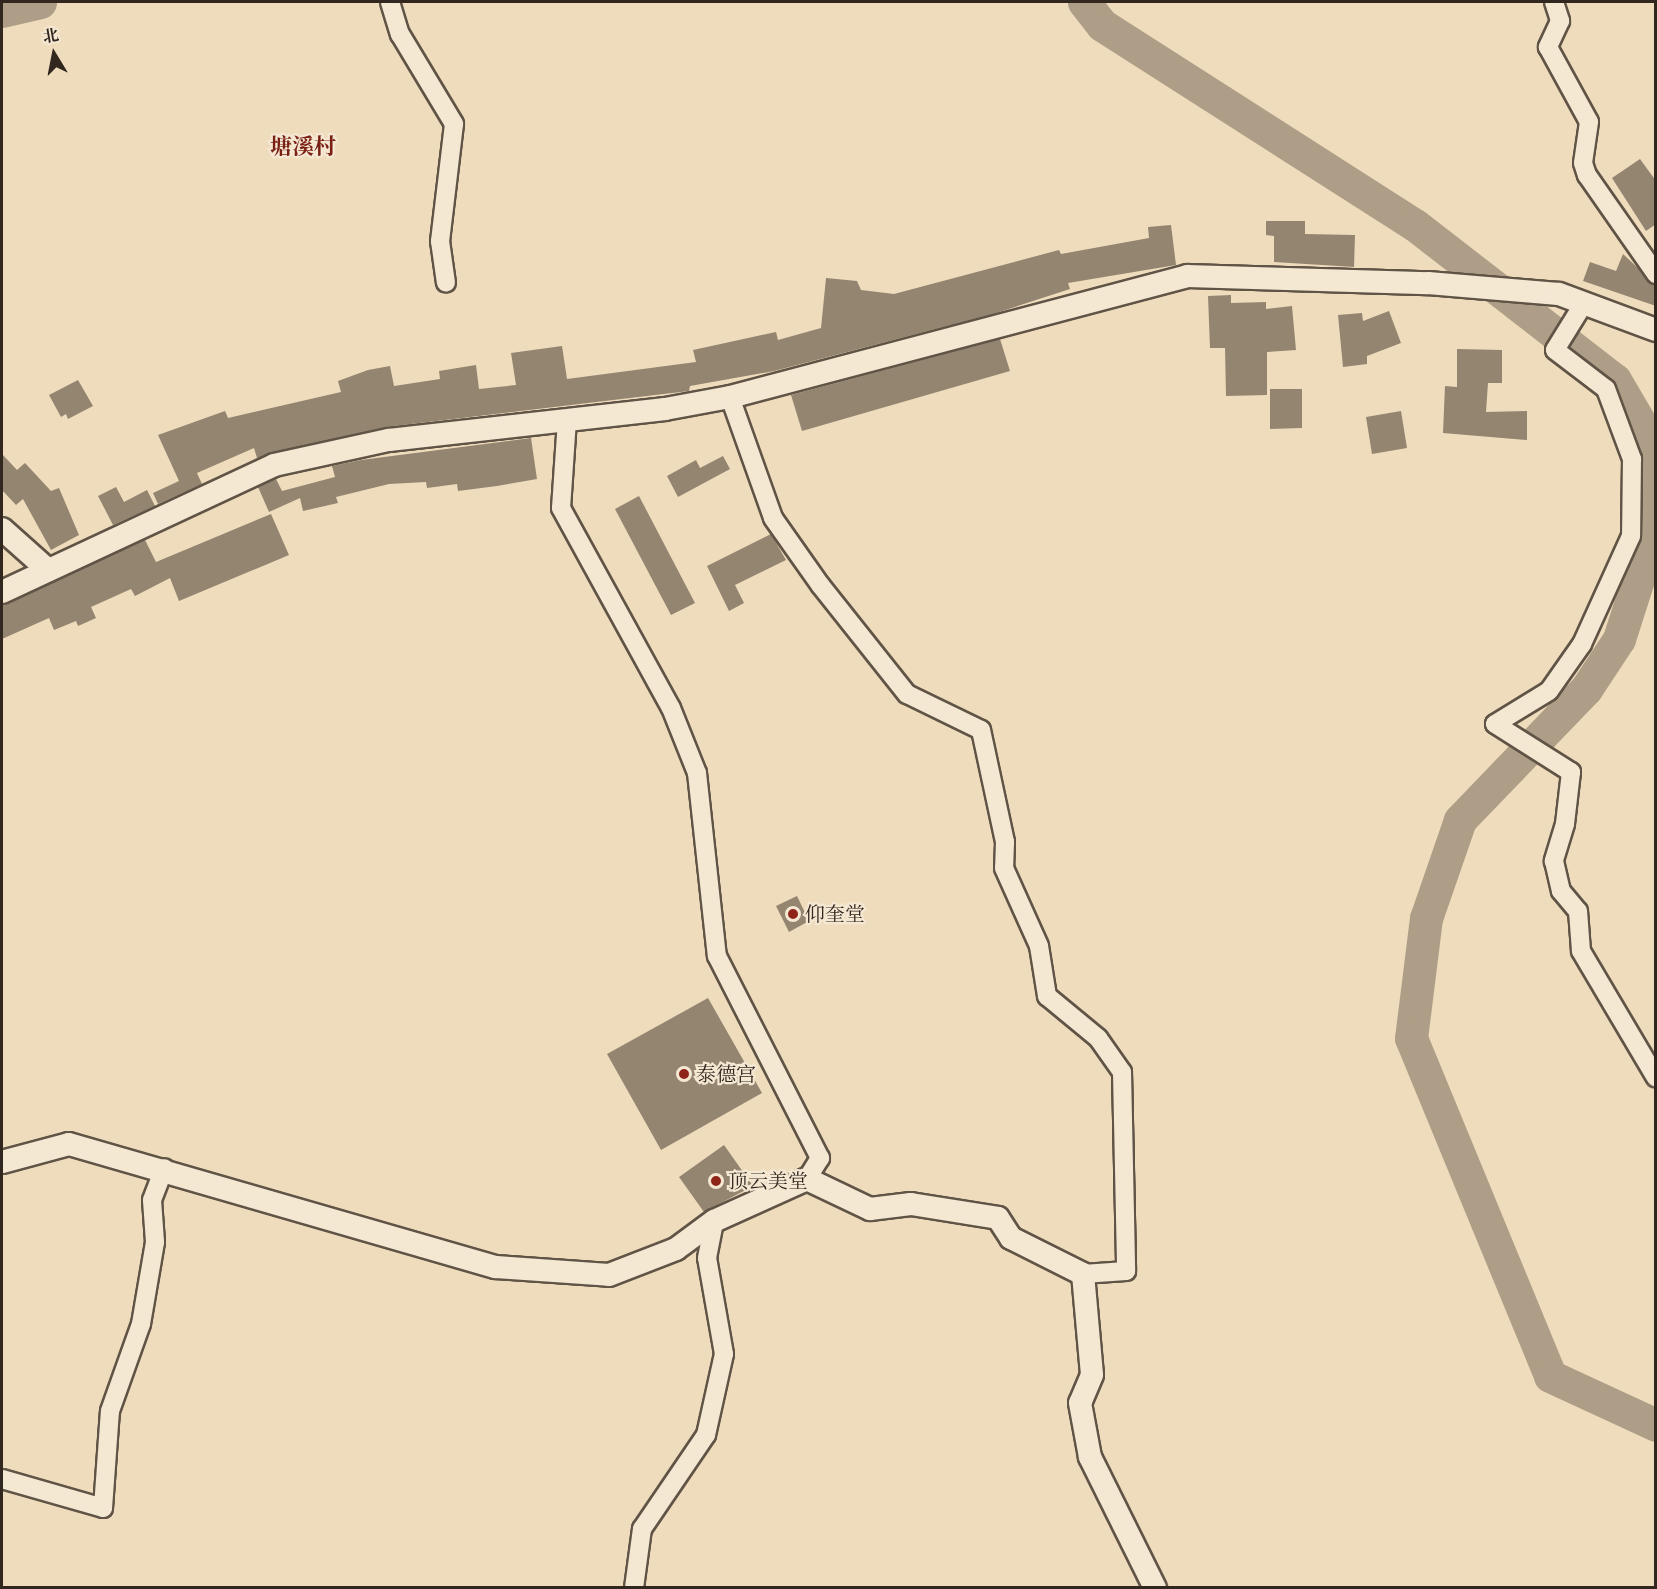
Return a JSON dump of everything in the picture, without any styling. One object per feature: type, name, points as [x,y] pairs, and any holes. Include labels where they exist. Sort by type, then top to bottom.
[{"type":"street","points":[[390,2],[400,34],[454,124],[440,242],[446,283]]},
{"type":"street","points":[[1554,2],[1560,21],[1548,47],[1589,122],[1583,164],[1587,175],[1656,274]]},
{"type":"street","points":[[2,592],[274,465],[389,440],[567,420],[730,397],[1187,276],[1428,283],[1560,294],[1580,310],[1656,330]]},
{"type":"street","points":[[1580,310],[1555,350],[1606,389],[1632,459],[1630,536],[1582,644],[1549,691],[1495,724],[1571,772],[1564,824],[1554,861],[1561,891],[1578,911],[1581,951],[1656,1078]]},
{"type":"street","points":[[730,397],[773,518],[821,586],[907,694],[981,730],[1005,842],[1004,868],[1039,946],[1047,996],[1098,1038],[1122,1072],[1126,1271],[1083,1274],[1011,1238],[998,1218],[911,1204],[870,1209],[807,1179]]},
{"type":"street","points":[[2,1162],[69,1144],[164,1168],[496,1267],[609,1275],[676,1249],[714,1221],[807,1179],[820,1158],[717,956],[697,773],[671,708],[561,508],[567,420]]},
{"type":"street","points":[[2,529],[48,570]]},
{"type":"street","points":[[2,1479],[103,1508],[110,1411],[141,1324],[155,1242],[152,1200],[164,1168]]},
{"type":"street","points":[[634,1587],[642,1529],[706,1435],[724,1354],[707,1258],[714,1221]]},
{"type":"street","points":[[1083,1274],[1092,1375],[1080,1403],[1090,1457],[1155,1587]]},
{"type":"building","points":[[1640,159],[1656,181],[1656,224],[1646,231],[1612,178]]},
{"type":"building","points":[[1266,221],[1305,221],[1305,234],[1355,235],[1354,267],[1274,262],[1274,236],[1266,235]]},
{"type":"building","points":[[1171,225],[1176,265],[1068,283],[1070,289],[993,314],[774,371],[690,386],[689,391],[386,427],[257,458],[254,448],[197,473],[202,484],[158,504],[153,493],[179,481],[158,435],[225,411],[228,418],[341,392],[338,381],[368,370],[390,366],[394,386],[440,379],[439,371],[476,365],[479,389],[516,385],[511,353],[562,346],[567,379],[696,362],[693,350],[776,332],[778,340],[821,328],[826,278],[857,281],[861,290],[894,294],[1059,250],[1061,254],[1149,238],[1148,227]]},
{"type":"building","points":[[1623,254],[1656,285],[1656,306],[1583,281],[1590,262],[1616,271]]},
{"type":"building","points":[[1231,295],[1231,303],[1266,302],[1266,309],[1292,306],[1296,350],[1267,352],[1267,395],[1226,396],[1225,348],[1210,348],[1208,296]]},
{"type":"building","points":[[1389,311],[1401,343],[1367,356],[1367,364],[1343,367],[1338,315],[1362,313],[1363,321]]},
{"type":"building","points":[[1000,339],[1010,371],[802,431],[791,395]]},
{"type":"building","points":[[1457,349],[1502,350],[1502,383],[1488,383],[1486,412],[1527,411],[1527,440],[1443,433],[1445,386],[1457,387]]},
{"type":"building","points":[[78,380],[93,406],[68,419],[66,414],[61,417],[49,395]]},
{"type":"building","points":[[1270,389],[1302,389],[1302,428],[1270,429]]},
{"type":"building","points":[[1401,411],[1407,448],[1372,454],[1366,417]]},
{"type":"building","points":[[531,438],[537,479],[458,491],[457,484],[427,488],[426,482],[389,484],[336,497],[338,503],[303,511],[300,498],[269,512],[258,487],[276,479],[282,491],[335,477],[332,466],[361,460]]},
{"type":"building","points":[[2,454],[17,470],[25,463],[51,491],[59,488],[79,535],[51,550],[23,499],[16,505],[2,490]]},
{"type":"building","points":[[723,456],[730,469],[678,497],[667,476],[696,460],[700,468]]},
{"type":"building","points":[[116,487],[124,502],[147,490],[155,506],[113,525],[98,496]]},
{"type":"building","points":[[639,496],[695,603],[671,615],[615,509]]},
{"type":"building","points":[[271,514],[289,555],[179,601],[170,578],[135,596],[131,589],[91,607],[96,618],[78,626],[76,621],[54,630],[49,618],[2,639],[2,605],[145,540],[156,562]]},
{"type":"building","points":[[771,534],[786,560],[735,585],[744,603],[729,611],[707,566]]},
{"type":"building","name":"仰奎堂","points":[[797,896],[809,921],[789,932],[776,906]]},
{"type":"building","name":"泰德宫","points":[[708,998],[762,1093],[661,1150],[607,1054]]},
{"type":"building","name":"顶云美堂","points":[[724,1145],[753,1186],[704,1212],[679,1177]]},
{"type":"waterway","points":[[2,11],[40,2]]},
{"type":"waterway","points":[[1084,2],[1102,25],[1415,225],[1615,380],[1656,450]]},
{"type":"waterway","points":[[1656,463],[1648,548],[1619,639],[1586,689],[1460,820],[1426,918],[1411,1038],[1550,1376],[1656,1425]]},
{"type":"place","name":"仰奎堂","points":[[793,914]]},
{"type":"place","name":"泰德宫","points":[[684,1074]]},
{"type":"place","name":"顶云美堂","points":[[716,1181]]},
{"type":"district","name":"塘溪村","points":[[303,148]]}]
